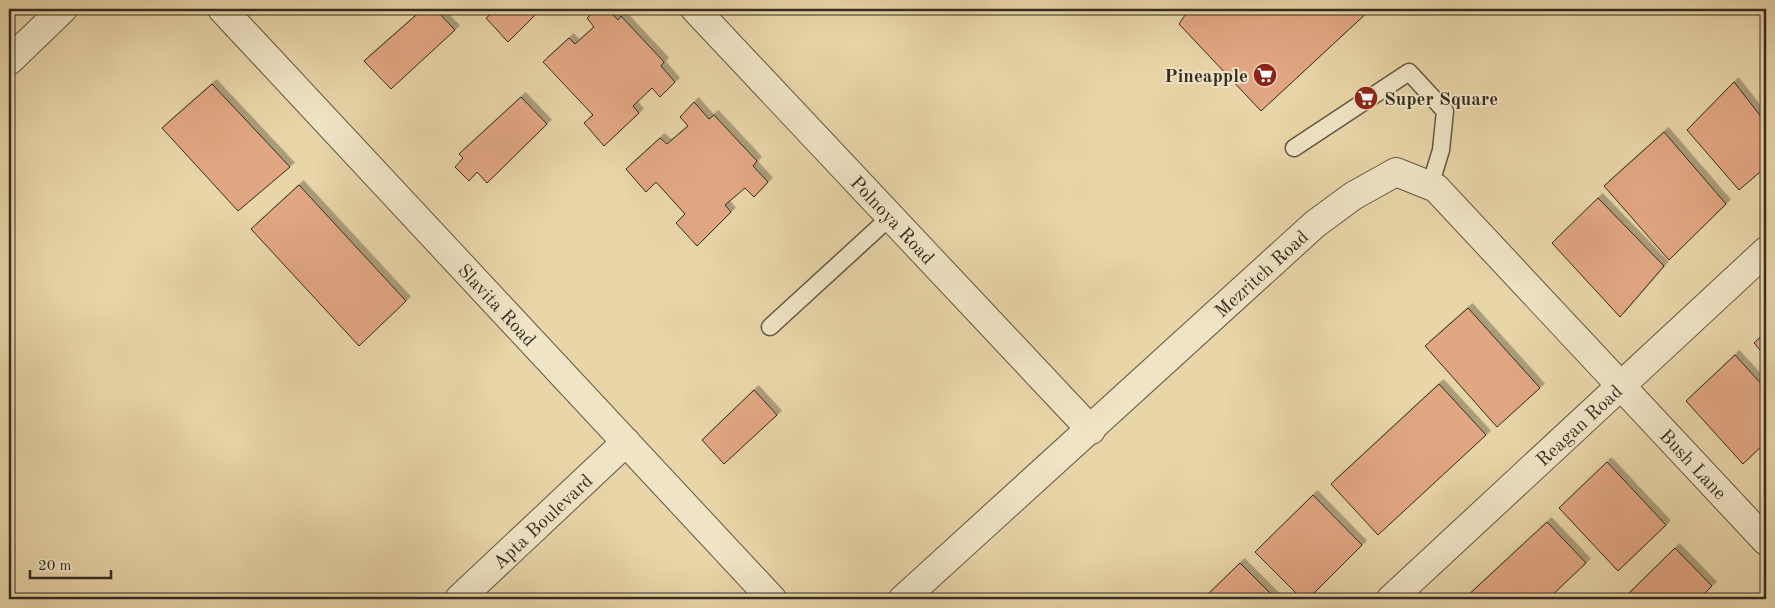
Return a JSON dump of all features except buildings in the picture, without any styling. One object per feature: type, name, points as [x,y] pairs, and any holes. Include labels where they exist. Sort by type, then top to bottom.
[{"type":"street","name":"Slavita Road","points":[[222,9],[772,599]]},
{"type":"street","name":"Polnoya Road","points":[[695,9],[1091,430]]},
{"type":"street","points":[[9,61],[61,12]]},
{"type":"street","name":"Mezritch Road","points":[[903,599],[1091,430],[1315,224],[1352,196],[1396,172],[1436,188],[1535,291],[1621,386]]},
{"type":"street","name":"Reagan Road","points":[[1391,599],[1766,251]]},
{"type":"street","name":"Bush Lane","points":[[1621,386],[1766,541]]},
{"type":"street","name":"Apta Boulevard","points":[[459,599],[626,442]]},
{"type":"lane","points":[[1294,148],[1409,72],[1445,111],[1441,150],[1430,186]]},
{"type":"lane","points":[[770,327],[890,218]]},
{"type":"place","name":"Pineapple","points":[[1265,75]]},
{"type":"place","name":"Super Square","points":[[1366,98]]}]
